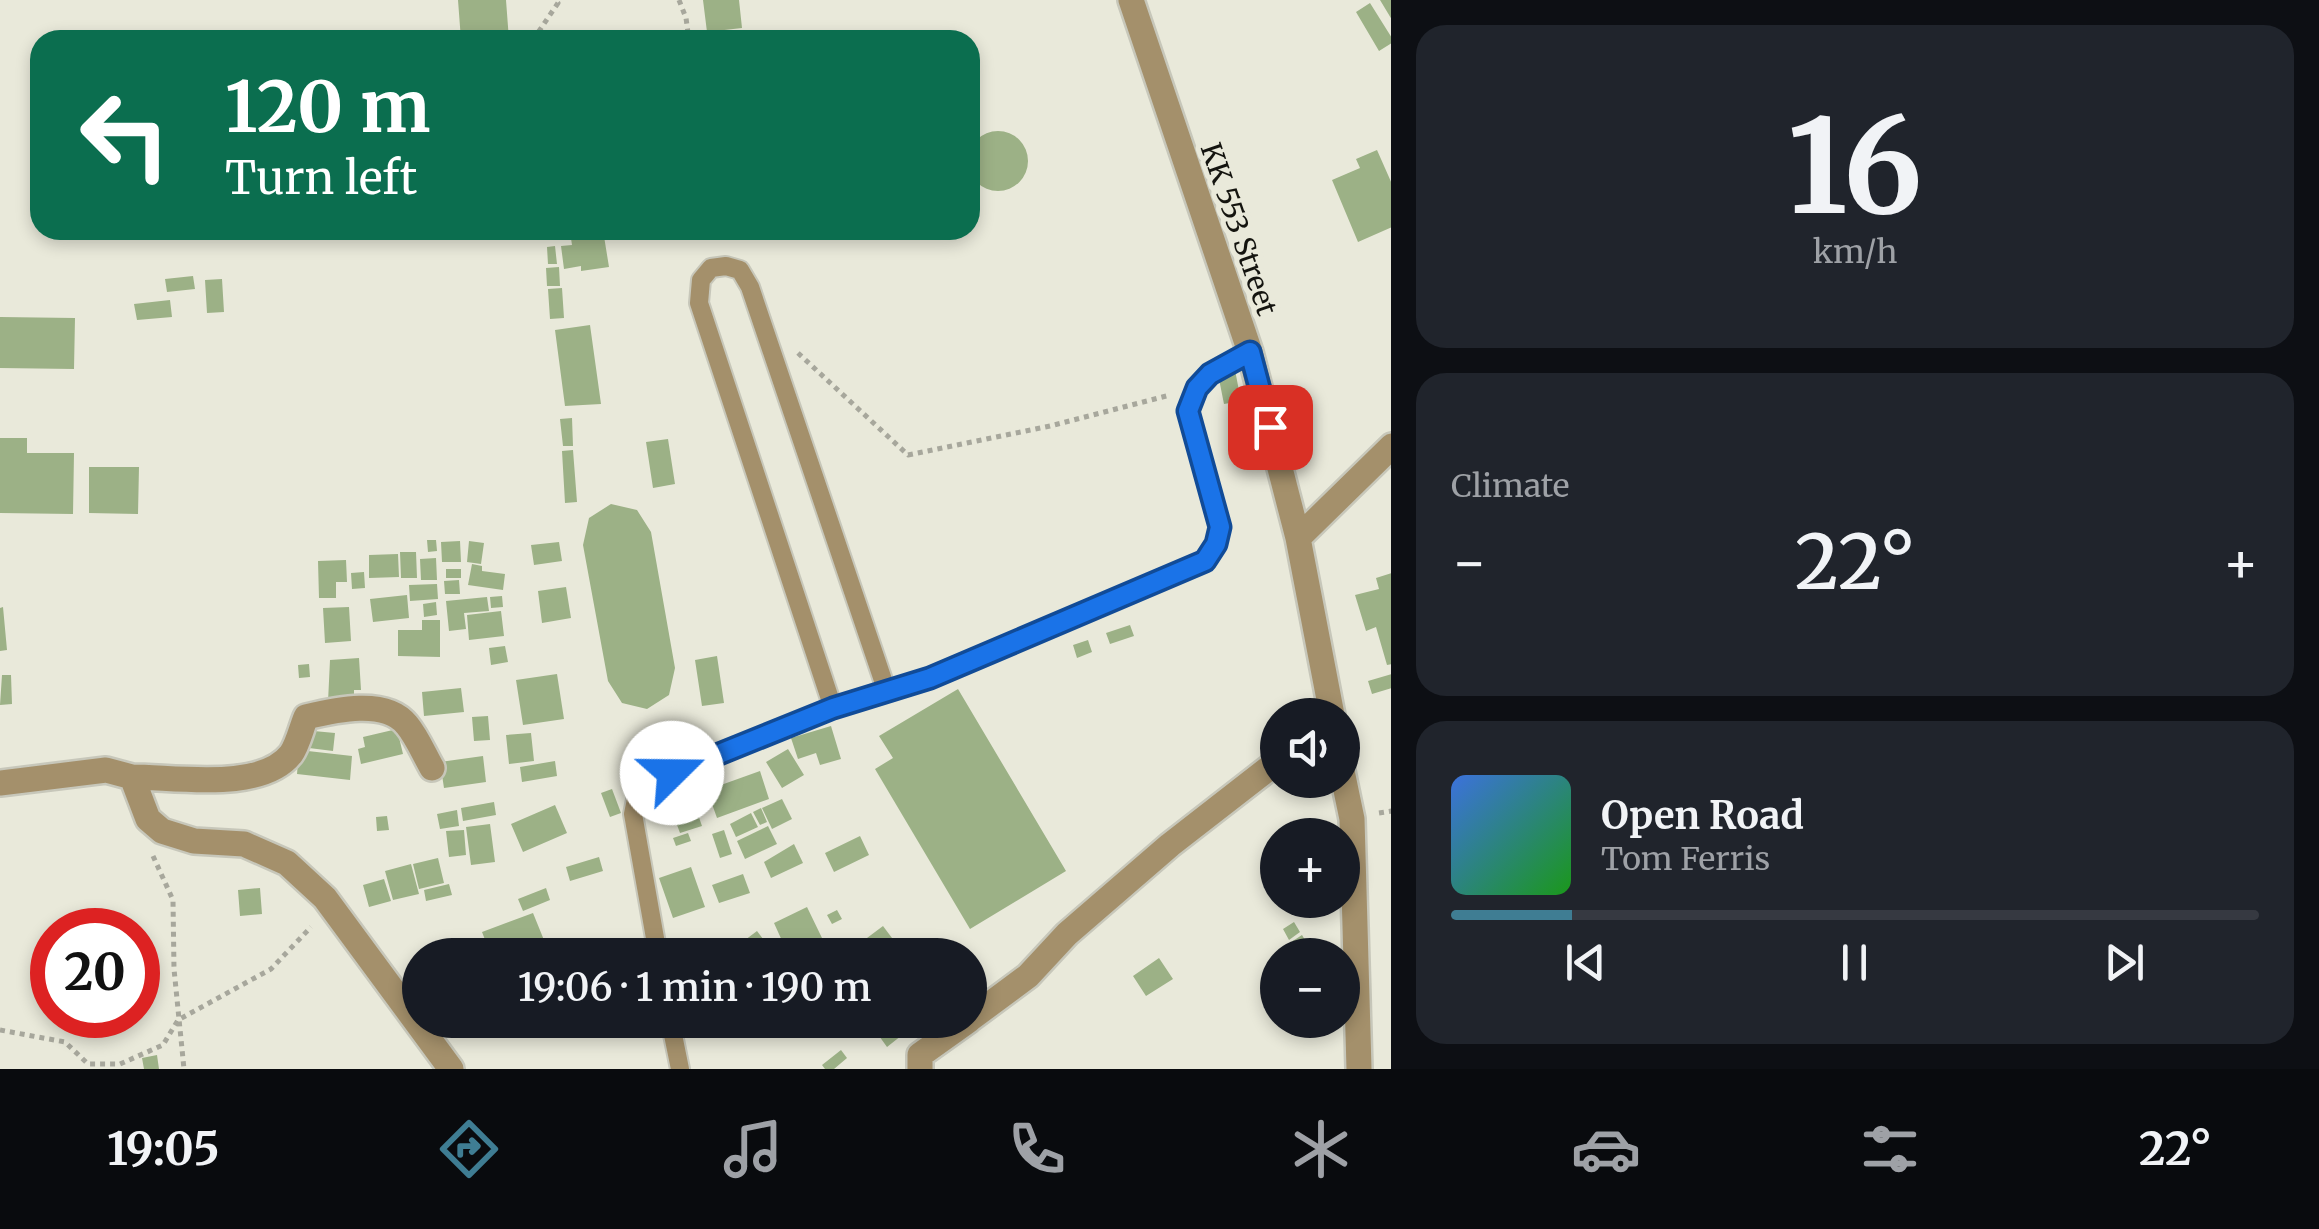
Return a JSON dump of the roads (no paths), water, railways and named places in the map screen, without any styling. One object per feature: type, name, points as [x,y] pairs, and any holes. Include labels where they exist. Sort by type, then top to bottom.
[{"type":"street","name":"KK 553 Street","points":[[1131,0],[1250,352],[1298,538],[1326,698]]},
{"type":"street","points":[[1298,538],[1391,447]]},
{"type":"street","points":[[0,783],[106,770],[132,777],[252,778],[275,770],[292,752],[306,718],[330,711],[385,710],[405,722],[432,768]]},
{"type":"street","points":[[987,1007],[1028,976],[1067,934],[1170,845],[1260,774]]},
{"type":"street","points":[[132,777],[148,818],[162,831],[194,841],[244,844],[287,864],[325,898],[451,1069]]},
{"type":"street","points":[[1348,798],[1352,820],[1359,1069]]},
{"type":"street","points":[[920,1069],[920,1055],[944,1038]]},
{"type":"lane","points":[[833,708],[700,302],[701,280],[711,268],[726,266],[740,270],[764,326],[886,689]]},
{"type":"lane","points":[[655,938],[633,814],[640,786],[833,708],[930,678],[1205,561],[1216,544],[1220,527],[1188,411],[1197,388],[1210,374],[1250,352]]},
{"type":"lane","points":[[674,1038],[680,1069]]}]
